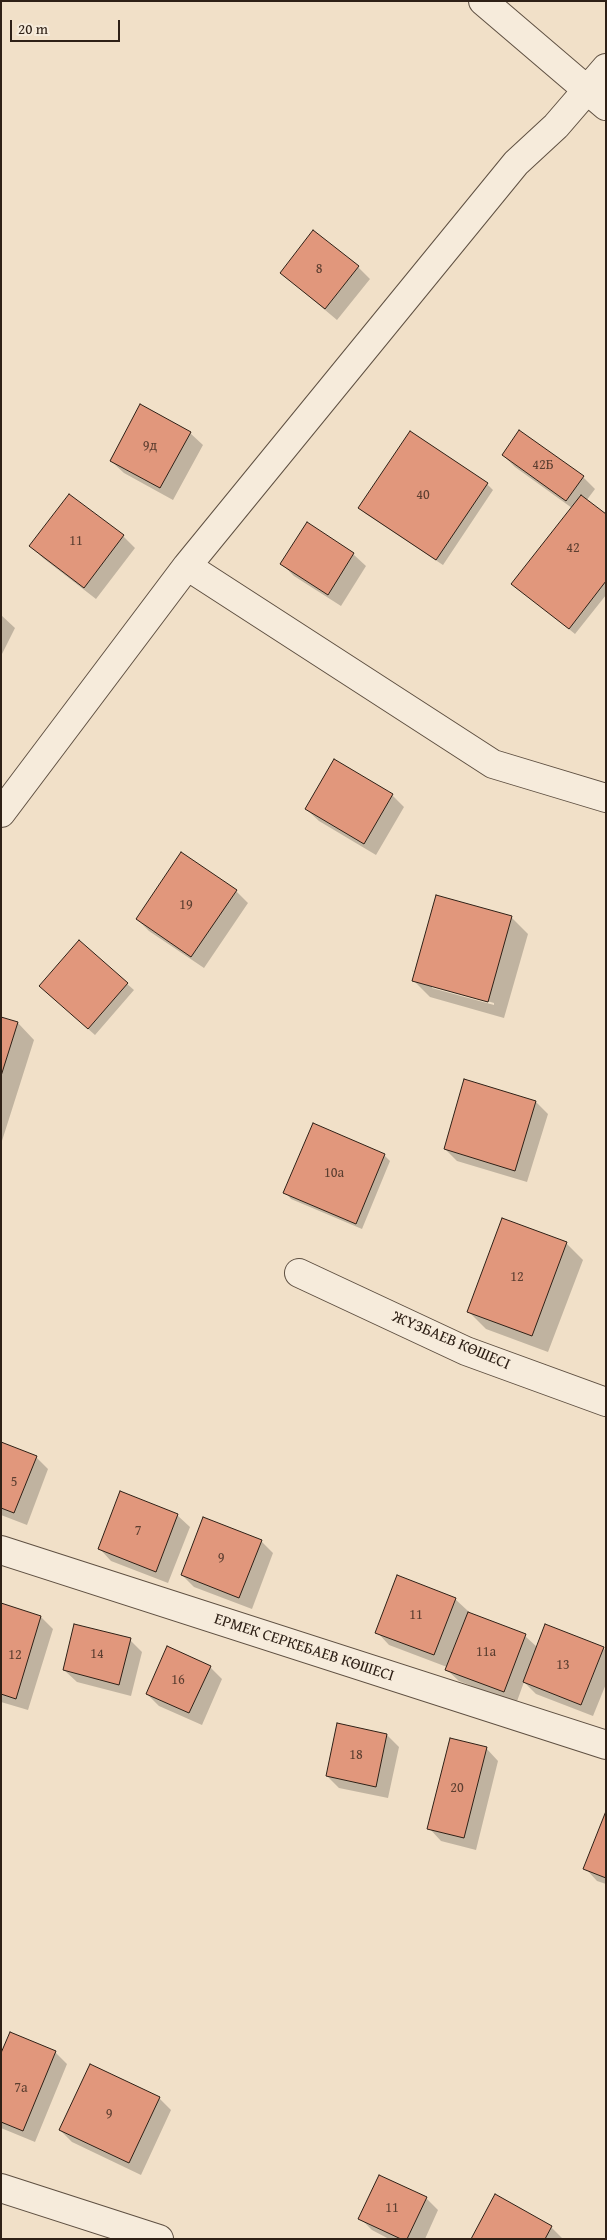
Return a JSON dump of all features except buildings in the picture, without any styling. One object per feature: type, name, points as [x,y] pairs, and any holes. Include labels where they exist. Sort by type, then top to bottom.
[{"type":"street","points":[[483,1],[597,98]]},
{"type":"street","points":[[1,813],[187,566],[516,163],[556,126],[597,98],[606,68]]},
{"type":"street","points":[[187,566],[493,764],[606,798]]},
{"type":"street","name":"ЖҮЗБАЕВ КӨШЕСІ","points":[[299,1273],[466,1351],[606,1402]]},
{"type":"street","name":"ЕРМЕК СЕРКЕБАЕВ КӨШЕСІ","points":[[1,1550],[606,1745]]},
{"type":"street","points":[[1,2188],[159,2239]]}]
